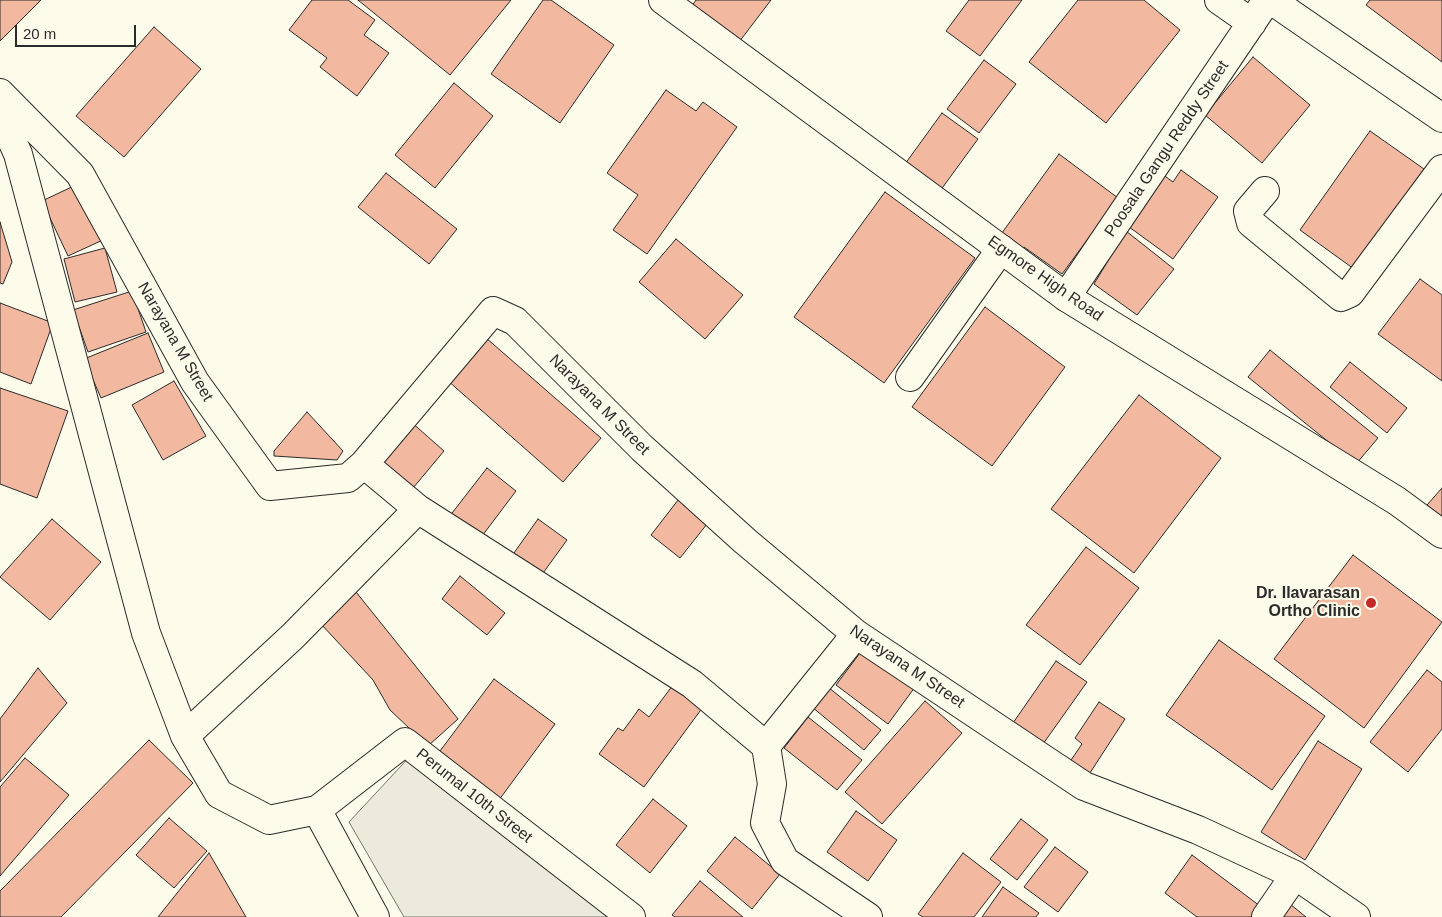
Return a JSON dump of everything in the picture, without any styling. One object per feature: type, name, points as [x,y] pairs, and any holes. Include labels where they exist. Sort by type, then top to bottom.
[{"type":"street","name":"Egmore High Road","points":[[663,0],[1066,297],[1397,501],[1442,534]]},
{"type":"street","points":[[1219,0],[1252,23]]},
{"type":"street","name":"Poosala Gangu Reddy Street","points":[[1066,297],[1267,0]]},
{"type":"street","points":[[1271,0],[1442,118]]},
{"type":"street","name":"Narayana M Street","points":[[0,93],[80,174],[195,382],[270,486],[348,478],[364,464],[493,312],[515,320],[642,448],[745,541],[856,634],[1084,786],[1198,830],[1295,875],[1356,917]]},
{"type":"street","points":[[0,114],[18,154],[146,633],[185,736],[220,794],[269,820],[317,810],[376,917]]},
{"type":"street","points":[[1264,191],[1248,211],[1251,223],[1341,297],[1350,293],[1442,169]]},
{"type":"street","points":[[910,377],[1001,249]]},
{"type":"street","points":[[364,464],[418,509],[692,684],[766,746],[772,784],[765,823],[784,861],[868,917]]},
{"type":"street","points":[[185,736],[293,636],[418,509]]},
{"type":"street","points":[[766,746],[856,634]]},
{"type":"street","name":"Perumal 10th Street","points":[[317,810],[405,742],[631,917]]},
{"type":"street","points":[[1266,917],[1295,875]]},
{"type":"shaded area","points":[[415,751],[622,917],[404,917],[349,822]]},
{"type":"building","points":[[0,0],[41,0],[0,41]]},
{"type":"building","points":[[312,0],[348,0],[375,20],[364,35],[389,53],[357,96],[320,67],[327,58],[289,30]]},
{"type":"building","points":[[358,0],[511,0],[450,75]]},
{"type":"building","points":[[543,0],[551,0],[614,45],[560,123],[491,74]]},
{"type":"building","points":[[696,0],[771,0],[736,46],[689,10]]},
{"type":"building","points":[[969,0],[1022,0],[980,56],[946,31]]},
{"type":"building","points":[[1078,0],[1144,0],[1180,30],[1106,123],[1029,62]]},
{"type":"building","points":[[1370,0],[1442,0],[1442,62],[1366,5]]},
{"type":"building","points":[[154,27],[201,69],[124,157],[76,116]]},
{"type":"building","points":[[1253,57],[1310,105],[1262,163],[1205,115]]},
{"type":"building","points":[[984,60],[1016,84],[979,133],[947,109]]},
{"type":"building","points":[[454,83],[493,116],[435,188],[395,155]]},
{"type":"building","points":[[666,90],[696,111],[703,102],[737,127],[647,254],[613,230],[638,195],[607,173]]},
{"type":"building","points":[[942,113],[978,139],[940,191],[905,164]]},
{"type":"building","points":[[1370,131],[1424,169],[1354,269],[1300,230]]},
{"type":"building","points":[[1059,154],[1118,198],[1062,274],[1024,247],[1020,252],[999,237]]},
{"type":"building","points":[[1181,170],[1218,197],[1173,259],[1125,224],[1162,174],[1173,182]]},
{"type":"building","points":[[386,173],[457,229],[429,264],[358,207]]},
{"type":"building","points":[[78,184],[105,239],[68,256],[42,201]]},
{"type":"building","points":[[885,192],[975,258],[884,383],[794,317]]},
{"type":"building","points":[[0,222],[12,262],[3,284],[0,283]]},
{"type":"building","points":[[1126,231],[1174,269],[1137,315],[1094,284]]},
{"type":"building","points":[[676,239],[743,295],[705,339],[639,282]]},
{"type":"building","points":[[105,248],[117,292],[75,302],[64,259]]},
{"type":"building","points":[[1420,279],[1442,295],[1442,381],[1378,334]]},
{"type":"building","points":[[132,291],[146,332],[88,352],[73,310]]},
{"type":"building","points":[[0,303],[53,323],[31,384],[0,372]]},
{"type":"building","points":[[985,307],[1065,367],[992,466],[912,407]]},
{"type":"building","points":[[148,333],[164,372],[101,398],[84,359]]},
{"type":"building","points":[[485,337],[601,438],[563,482],[447,380]]},
{"type":"building","points":[[1270,350],[1378,438],[1356,464],[1248,377]]},
{"type":"building","points":[[1350,362],[1407,408],[1387,433],[1330,387]]},
{"type":"building","points":[[174,381],[206,436],[163,460],[132,405]]},
{"type":"building","points":[[0,388],[68,411],[37,498],[0,484]]},
{"type":"building","points":[[1139,395],[1221,458],[1134,573],[1051,509]]},
{"type":"building","points":[[307,412],[343,451],[337,460],[274,456],[274,451]]},
{"type":"building","points":[[410,421],[444,451],[408,494],[374,464]]},
{"type":"building","points":[[487,468],[516,491],[479,540],[449,517]]},
{"type":"building","points":[[1442,488],[1442,517],[1427,505]]},
{"type":"building","points":[[682,495],[711,519],[680,558],[651,535]]},
{"type":"building","points":[[52,519],[101,562],[50,620],[0,577]]},
{"type":"building","points":[[538,519],[567,540],[538,580],[509,560]]},
{"type":"building","points":[[1086,547],[1139,588],[1080,665],[1026,625]]},
{"type":"building","points":[[1353,555],[1442,622],[1364,728],[1274,659]]},
{"type":"building","points":[[460,576],[505,613],[487,635],[442,599]]},
{"type":"building","points":[[356,592],[458,719],[428,746],[390,710],[373,680],[321,624]]},
{"type":"building","points":[[1219,640],[1325,716],[1272,790],[1166,715]]},
{"type":"building","points":[[863,649],[915,687],[888,724],[836,685]]},
{"type":"building","points":[[1056,661],[1087,682],[1043,744],[1013,723]]},
{"type":"building","points":[[38,668],[67,703],[0,782],[0,719]]},
{"type":"building","points":[[1427,670],[1442,682],[1442,729],[1408,772],[1370,742]]},
{"type":"building","points":[[494,679],[555,724],[496,804],[434,759]]},
{"type":"building","points":[[673,685],[703,707],[644,787],[599,754],[618,728],[623,731],[639,709],[649,717]]},
{"type":"building","points":[[828,687],[881,730],[864,750],[812,707]]},
{"type":"building","points":[[925,701],[962,733],[882,824],[845,792]]},
{"type":"building","points":[[1099,702],[1125,719],[1086,779],[1067,766],[1082,744],[1075,738]]},
{"type":"building","points":[[808,717],[862,760],[837,790],[784,748]]},
{"type":"building","points":[[149,740],[193,783],[61,917],[0,917],[0,891]]},
{"type":"building","points":[[1318,741],[1362,769],[1305,860],[1261,832]]},
{"type":"building","points":[[25,758],[69,795],[0,876],[0,787]]},
{"type":"building","points":[[653,799],[687,826],[650,873],[616,845]]},
{"type":"building","points":[[856,811],[897,840],[868,881],[827,852]]},
{"type":"building","points":[[169,818],[207,851],[174,888],[136,855]]},
{"type":"building","points":[[1021,819],[1048,840],[1017,880],[990,859]]},
{"type":"building","points":[[735,837],[780,874],[752,909],[707,871]]},
{"type":"building","points":[[1055,847],[1088,872],[1058,912],[1024,887]]},
{"type":"building","points":[[209,853],[246,917],[158,917]]},
{"type":"building","points":[[963,853],[1001,882],[974,917],[923,917],[918,914]]},
{"type":"building","points":[[1192,855],[1264,909],[1258,917],[1197,917],[1165,893]]},
{"type":"building","points":[[700,881],[743,917],[675,917],[672,915]]},
{"type":"building","points":[[1003,887],[1039,913],[1036,917],[982,917]]},
{"type":"building","points":[[1290,904],[1306,917],[1280,917]]},
{"type":"place","name":"Dr. Ilavarasan Ortho Clinic","points":[[1371,603]]}]
